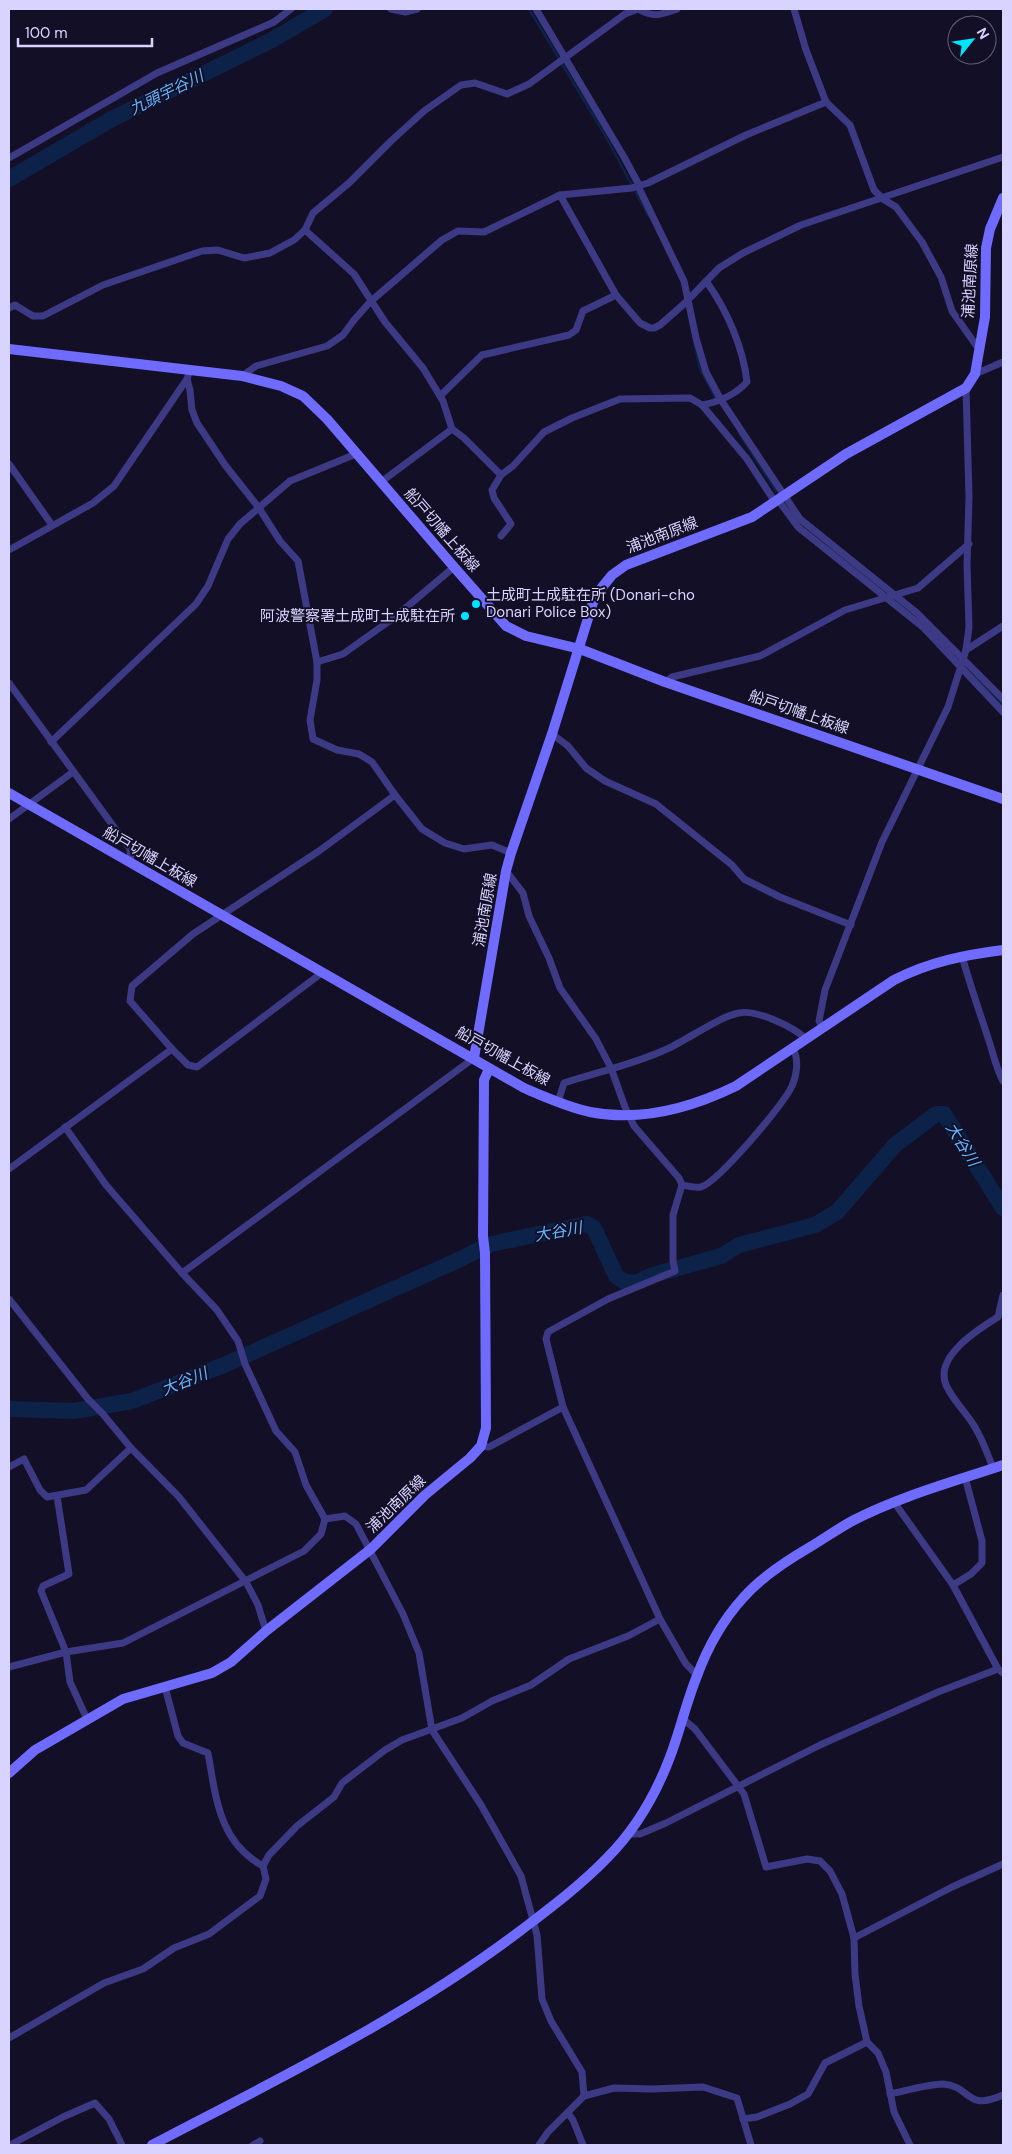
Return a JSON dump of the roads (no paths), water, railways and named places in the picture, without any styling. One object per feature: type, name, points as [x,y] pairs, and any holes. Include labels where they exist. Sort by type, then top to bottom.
[{"type":"main road","name":"浦池南原線","points":[[474,1058],[506,871],[580,649],[588,615],[595,596],[612,575],[626,565],[752,517],[846,454],[966,388],[975,374],[978,348],[985,317],[986,248],[990,229],[1003,198]]},
{"type":"main road","name":"船戸切幡上板線","points":[[9,349],[189,374],[242,376],[281,386],[303,396],[327,419],[506,626],[526,636],[580,649],[665,682],[1003,798]]},
{"type":"main road","name":"船戸切幡上板線","points":[[9,793],[524,1088],[558,1102],[590,1112],[629,1115],[688,1107],[711,1098],[736,1086],[894,980],[915,970],[962,956],[1003,950]]},
{"type":"main road","points":[[481,1446],[486,1428],[485,1253],[483,1236],[484,1080],[490,1069]]},
{"type":"main road","name":"浦池南原線","points":[[9,1773],[35,1750],[123,1699],[212,1673],[231,1662],[266,1631],[370,1549],[425,1495],[470,1458],[481,1446]]},
{"type":"main road","points":[[152,2145],[355,2039],[447,1983],[534,1920],[607,1858],[629,1834],[657,1785],[670,1757],[697,1675],[726,1621],[743,1598],[766,1576],[798,1554],[854,1521],[894,1502],[1003,1465]]},
{"type":"street","points":[[9,158],[157,72],[274,22],[292,9]]},
{"type":"street","points":[[392,9],[405,12],[417,9]]},
{"type":"street","points":[[536,9],[563,61],[636,187],[675,261],[701,360],[719,401],[780,499]]},
{"type":"street","points":[[9,308],[15,305],[33,316],[43,316],[103,285],[202,251],[218,250],[244,258],[270,253],[294,240],[305,230],[313,213],[349,183],[424,111],[462,85],[475,83],[507,94],[529,84],[563,61],[623,11],[638,9],[650,15],[677,9]]},
{"type":"street","points":[[794,9],[806,50],[826,102],[850,126],[874,190],[883,199],[896,207],[922,242],[941,277],[952,311],[978,348]]},
{"type":"street","points":[[242,376],[256,366],[327,346],[343,335],[370,302],[442,240],[458,231],[484,232],[560,194],[636,187],[662,177],[746,135],[826,102]]},
{"type":"street","points":[[560,194],[616,295],[640,323],[650,328],[660,325],[719,268],[743,253],[801,224],[883,199],[1003,158]]},
{"type":"street","points":[[305,230],[354,274],[370,302],[423,368],[440,396],[452,429],[464,438],[501,475]]},
{"type":"street","points":[[702,405],[719,401],[741,389],[747,382],[728,318],[720,299],[706,281]]},
{"type":"street","points":[[440,396],[482,355],[569,335],[576,330],[583,311],[616,295]]},
{"type":"street","points":[[975,374],[1003,362]]},
{"type":"street","points":[[189,374],[192,410],[197,423],[225,465],[259,508],[280,541],[298,561],[317,662],[317,680],[310,720],[313,739],[337,750],[359,754],[372,762],[395,795],[422,828],[445,843],[464,849],[492,845],[511,853]]},
{"type":"street","points":[[9,550],[92,503],[114,486],[189,374]]},
{"type":"street","points":[[823,1028],[819,1021],[825,990],[882,842],[948,707],[963,659],[969,627],[966,388]]},
{"type":"street","points":[[501,536],[511,524],[494,498],[492,490],[501,475],[513,466],[544,432],[572,418],[620,399],[690,398],[702,405],[780,499],[800,519],[891,596],[929,624],[1003,699]]},
{"type":"street","points":[[381,482],[452,429]]},
{"type":"street","points":[[51,742],[196,604],[208,586],[228,540],[240,524],[290,481],[356,454]]},
{"type":"street","points":[[9,464],[52,525]]},
{"type":"street","points":[[665,682],[672,677],[760,656],[845,610],[918,588],[969,544]]},
{"type":"street","points":[[317,662],[343,654],[395,617],[454,568]]},
{"type":"street","points":[[963,659],[1003,626]]},
{"type":"street","points":[[963,659],[1003,712]]},
{"type":"street","points":[[9,683],[130,848],[132,863]]},
{"type":"street","points":[[552,734],[568,746],[586,768],[605,781],[656,804],[732,865],[744,879],[780,897],[851,925]]},
{"type":"street","points":[[9,818],[73,772]]},
{"type":"street","points":[[323,972],[197,1067],[188,1065],[172,1050],[130,1001],[132,986],[193,934],[220,914],[319,851],[395,795]]},
{"type":"street","points":[[506,871],[523,893],[529,916],[549,958],[560,988],[596,1039],[611,1068],[634,1126],[669,1165],[682,1185],[673,1215],[673,1261],[675,1271],[608,1299],[548,1332],[546,1339],[563,1407],[660,1619],[686,1664],[697,1675]]},
{"type":"street","points":[[962,956],[977,1008],[990,1043],[995,1067],[1003,1082]]},
{"type":"street","points":[[558,1102],[564,1083],[666,1049],[738,1013],[755,1013],[788,1027],[806,1039]]},
{"type":"street","points":[[682,1185],[700,1187],[714,1179],[751,1141],[792,1087],[796,1073],[796,1054],[793,1049]]},
{"type":"street","points":[[9,1169],[172,1050]]},
{"type":"street","points":[[182,1273],[474,1058]]},
{"type":"street","points":[[9,1667],[66,1652],[123,1643],[304,1551],[320,1534],[325,1519],[306,1485],[295,1452],[276,1431],[245,1364],[242,1351],[217,1310],[182,1273],[106,1185],[65,1127]]},
{"type":"street","points":[[993,1468],[977,1430],[950,1392],[944,1378],[946,1364],[967,1338],[998,1317],[1003,1295]]},
{"type":"street","points":[[9,1299],[88,1399],[131,1448],[179,1497],[246,1582],[258,1605],[266,1631]]},
{"type":"street","points":[[481,1446],[489,1447],[563,1407]]},
{"type":"street","points":[[9,1467],[24,1459],[40,1490],[47,1497],[57,1496],[86,1490],[131,1448]]},
{"type":"street","points":[[953,1585],[971,1574],[982,1563],[982,1541],[965,1477]]},
{"type":"street","points":[[57,1496],[69,1574],[43,1586],[41,1591],[66,1652],[70,1682],[87,1719]]},
{"type":"street","points":[[629,1834],[640,1834],[666,1823],[820,1745],[938,1692],[1001,1671],[953,1585],[894,1502]]},
{"type":"street","points":[[325,1519],[345,1516],[356,1524],[370,1549],[403,1614],[419,1653],[432,1730],[481,1805],[521,1876],[537,1935],[542,1999],[551,2021],[582,2072],[584,2096]]},
{"type":"street","points":[[9,2038],[104,1983],[143,1969],[174,1948],[210,1934],[260,1896],[266,1879],[263,1866],[269,1855],[280,1843],[297,1826],[334,1797],[342,1783],[355,1771],[402,1740],[462,1718],[492,1701],[531,1685],[569,1658],[628,1636],[660,1619]]},
{"type":"street","points":[[165,1687],[178,1736],[183,1743],[208,1753],[224,1827],[234,1843],[263,1866]]},
{"type":"street","points":[[682,1719],[695,1729],[744,1794],[766,1867],[807,1859],[820,1861],[830,1871],[842,1894],[854,1938],[855,1974],[867,2042],[878,2053],[886,2072],[894,2112],[910,2145]]},
{"type":"street","points":[[854,1938],[952,1887],[1003,1864]]},
{"type":"street","points":[[743,2118],[757,2117],[790,2104],[808,2094],[825,2062],[867,2042]]},
{"type":"street","points":[[890,2094],[942,2084],[953,2087],[978,2102],[989,2101],[1003,2095]]},
{"type":"street","points":[[540,2145],[548,2132],[584,2096],[614,2088],[703,2087],[737,2098],[751,2145]]},
{"type":"street","points":[[10,2145],[95,2103],[109,2119],[122,2145]]},
{"type":"street","points":[[568,2113],[573,2120],[583,2145]]},
{"type":"street","points":[[253,2145],[260,2141]]},
{"type":"waterway","name":"九頭宇谷川","points":[[9,179],[110,120],[272,40],[325,9]]},
{"type":"waterway","points":[[529,9],[606,137],[649,217]]},
{"type":"waterway","points":[[694,342],[700,369],[716,399]]},
{"type":"waterway","points":[[739,433],[776,491]]},
{"type":"waterway","points":[[828,547],[881,588]]},
{"type":"waterway","points":[[976,677],[1003,706]]},
{"type":"waterway","name":"大谷川","points":[[9,1409],[74,1411],[132,1401],[224,1365],[491,1244],[587,1224],[594,1228],[616,1276],[623,1281],[635,1283],[653,1275],[721,1256],[739,1245],[815,1225],[837,1212],[895,1145],[936,1114],[944,1114],[1003,1208]]},
{"type":"place","name":"土成町土成駐在所 (Donari-cho Donari Police Box)","points":[[476,604]]},
{"type":"place","name":"阿波警察署土成町土成駐在所","points":[[465,616]]}]
